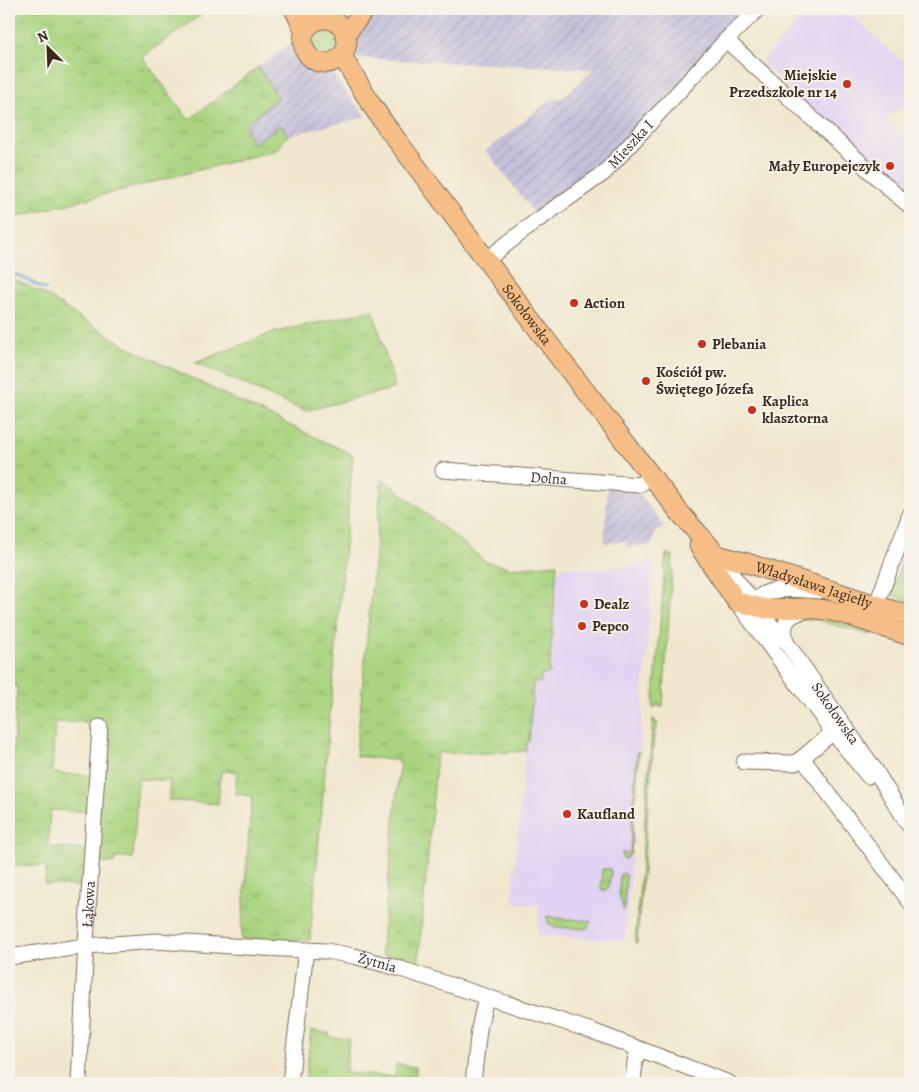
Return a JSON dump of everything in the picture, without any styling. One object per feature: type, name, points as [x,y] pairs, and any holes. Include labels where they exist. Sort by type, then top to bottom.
[{"type":"main road","points":[[294,9],[322,23],[346,44],[336,59],[322,63],[316,62],[308,55],[302,42],[303,35],[322,23],[356,9]]},
{"type":"main road","points":[[322,23],[365,9]]},
{"type":"main road","name":"Sokołowska","points":[[336,59],[558,356],[686,521],[717,555]]},
{"type":"main road","name":"Sokołowska","points":[[686,521],[702,551],[737,602]]},
{"type":"main road","name":"Władysława Jagiełły","points":[[717,555],[838,592],[910,636]]},
{"type":"main road","name":"Władysława Jagiełły","points":[[737,602],[766,609],[808,608],[910,616]]},
{"type":"street","name":"Mieszka I","points":[[486,260],[535,222],[604,173],[726,40],[758,9]]},
{"type":"street","points":[[726,40],[910,206]]},
{"type":"street","name":"Dolna","points":[[443,470],[639,485],[651,476]]},
{"type":"street","points":[[873,614],[910,515]]},
{"type":"street","name":"Sokołowska","points":[[717,555],[755,606],[786,642],[875,770],[909,825]]},
{"type":"street","points":[[753,625],[753,612],[758,599],[774,590],[838,592]]},
{"type":"street","name":"Sokołowska","points":[[737,602],[833,732],[867,776],[909,825]]},
{"type":"street","name":"Władysława Jagiełły","points":[[786,642],[784,635],[788,619],[808,608]]},
{"type":"street","name":"Łąkowa","points":[[79,1083],[100,727]]},
{"type":"street","points":[[744,762],[795,762],[833,732]]},
{"type":"street","points":[[802,758],[910,902]]},
{"type":"street","name":"Żytnia","points":[[9,957],[86,946],[156,940],[326,951],[354,956],[401,969],[592,1031],[729,1083]]},
{"type":"street","points":[[290,1083],[306,950]]},
{"type":"street","points":[[473,1083],[479,1029],[486,997]]},
{"type":"street","points":[[633,1083],[635,1061],[639,1049]]},
{"type":"shaded area","points":[[379,9],[750,9],[592,176],[536,215],[486,151],[549,101],[564,97],[594,69],[351,58],[354,38],[362,24]]},
{"type":"shaded area","name":"Miejskie Przedszkole nr 14","points":[[809,9],[845,9],[910,69],[910,99],[886,120],[910,144],[910,181],[901,189],[897,190],[761,62]]},
{"type":"shaded area","points":[[295,40],[297,52],[303,62],[312,68],[331,72],[366,117],[288,135],[281,125],[252,145],[245,125],[278,97],[258,67]]},
{"type":"shaded area","points":[[608,486],[635,488],[664,526],[655,532],[652,545],[627,547],[626,541],[604,543]]},
{"type":"shaded area","points":[[654,558],[625,941],[537,935],[539,905],[512,903],[526,742],[529,742],[533,682],[541,674],[548,675],[551,661],[558,572],[564,567],[602,570],[610,567],[645,564]]},
{"type":"green space","points":[[9,9],[209,9],[142,57],[189,120],[258,67],[278,97],[245,125],[252,144],[281,125],[288,135],[277,150],[9,219]]},
{"type":"green space","points":[[324,26],[335,30],[339,41],[335,52],[324,56],[313,52],[309,41],[313,30]]},
{"type":"green space","points":[[9,277],[48,296],[128,347],[353,455],[310,940],[241,939],[252,796],[235,794],[237,772],[221,771],[218,804],[168,800],[170,781],[138,779],[133,858],[115,858],[115,863],[96,863],[104,723],[55,722],[52,773],[94,776],[91,812],[50,810],[48,847],[89,850],[87,887],[45,884],[46,866],[9,865],[9,819],[17,686],[9,685]]},
{"type":"green space","points":[[373,310],[395,388],[305,411],[195,363],[272,333]]},
{"type":"green space","points":[[382,478],[486,562],[512,568],[557,564],[549,674],[541,675],[541,682],[533,682],[529,742],[526,742],[526,751],[437,753],[418,966],[381,954],[400,761],[356,756]]},
{"type":"green space","points":[[910,537],[910,602],[891,594]]},
{"type":"green space","points":[[666,554],[673,555],[663,707],[659,707],[659,704],[656,704],[656,707],[653,708]]},
{"type":"green space","points":[[808,614],[870,629],[870,635],[817,620],[808,619],[795,622]]},
{"type":"green space","points":[[653,719],[655,723],[658,723],[654,735],[637,944],[635,942]]},
{"type":"green space","points":[[637,751],[639,752],[631,853],[624,859],[622,853],[630,853]]},
{"type":"green space","points":[[602,869],[610,869],[611,871],[609,887],[606,890],[602,890],[601,887]]},
{"type":"green space","points":[[623,872],[626,875],[624,911],[619,895],[620,874],[622,875]]},
{"type":"green space","points":[[547,916],[591,921],[587,928],[584,929],[553,927],[548,923]]},
{"type":"green space","points":[[311,1031],[329,1033],[329,1037],[349,1039],[346,1073],[395,1077],[396,1064],[416,1067],[415,1083],[305,1083]]},
{"type":"waterway","points":[[9,271],[45,289]]},
{"type":"place","name":"Miejskie Przedszkole nr 14","points":[[847,84]]},
{"type":"place","name":"Mały Europejczyk","points":[[890,166]]},
{"type":"place","name":"Action","points":[[574,303]]},
{"type":"place","name":"Plebania","points":[[702,344]]},
{"type":"place","name":"Kościół pw. Świętego Józefa","points":[[646,381]]},
{"type":"place","name":"Kaplica klasztorna","points":[[752,410]]},
{"type":"place","name":"Dealz","points":[[584,604]]},
{"type":"place","name":"Pepco","points":[[582,626]]},
{"type":"place","name":"Kaufland","points":[[567,814]]}]
